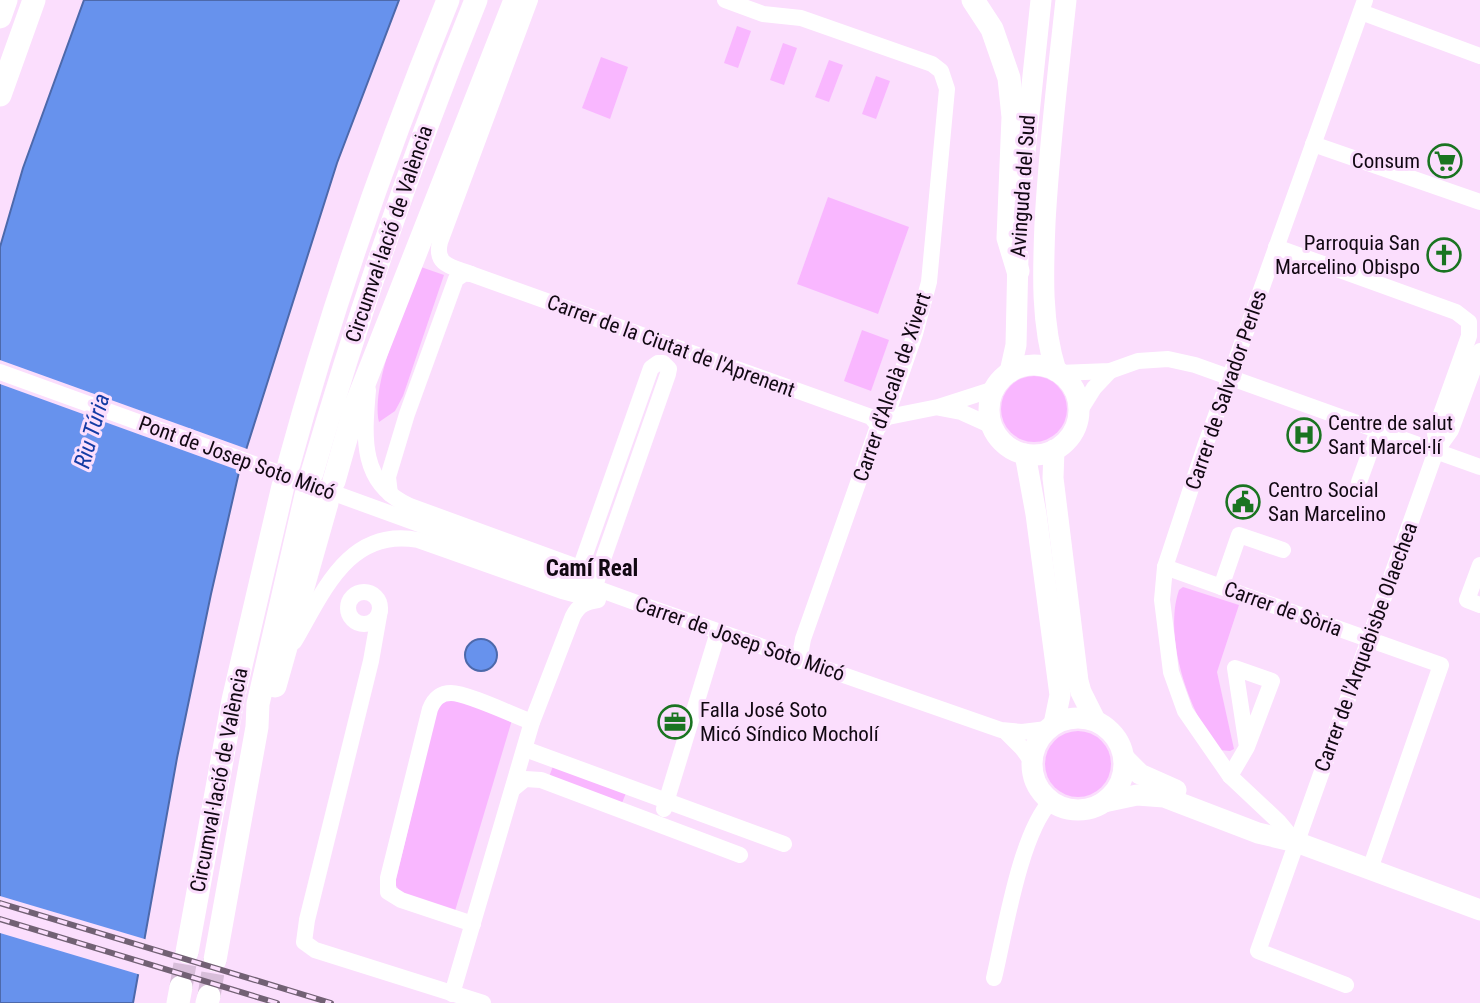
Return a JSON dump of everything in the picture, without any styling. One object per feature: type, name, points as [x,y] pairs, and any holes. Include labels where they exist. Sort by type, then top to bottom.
[{"type":"highway","points":[[0,17],[6,0]]},
{"type":"highway","points":[[0,95],[34,0]]},
{"type":"highway","name":"Circumval·lació de València","points":[[187,952],[233,700],[286,475],[312,381],[359,233],[409,94],[448,0]]},
{"type":"highway","name":"Circumval·lació de València","points":[[215,960],[257,727],[261,691],[320,488],[384,241],[434,103],[476,0]]},
{"type":"highway","points":[[257,727],[267,710],[284,658],[320,488],[355,407],[515,0]]},
{"type":"highway","points":[[973,0],[996,36],[1009,78],[1013,117],[1008,237],[1018,271]]},
{"type":"main road","name":"Avinguda del Sud","points":[[1010,372],[1016,345],[1021,183],[1041,0]]},
{"type":"main road","name":"Avinguda del Sud","points":[[1058,372],[1048,345],[1044,263],[1048,158],[1066,0]]},
{"type":"main road","points":[[1031,365],[1048,367],[1058,372],[1074,390],[1079,412],[1072,434],[1054,450],[1040,454],[1025,454],[1008,447],[992,425],[989,407],[994,389],[1010,372],[1031,365]]},
{"type":"main road","points":[[1054,450],[1053,478],[1081,692],[1095,720],[1115,735],[1124,758],[1132,768],[1152,781],[1370,869],[1480,910]]},
{"type":"main road","points":[[1025,454],[1036,514],[1060,695],[1050,727],[1036,744],[1032,762],[1037,784],[1051,801],[1065,808],[1081,810],[1137,795],[1164,797],[1258,833],[1292,838]]},
{"type":"main road","points":[[1050,727],[1078,717],[1095,720]]},
{"type":"main road","points":[[1104,802],[1120,783],[1124,758]]},
{"type":"street","name":"Carrer de la Ciutat de l'Aprenent","points":[[530,0],[438,252],[439,259],[471,274],[878,421]]},
{"type":"street","name":"Carrer d'Alcalà de Xivert","points":[[725,0],[763,14],[801,18],[932,64],[940,71],[946,83],[929,282],[915,334],[878,421],[803,639],[799,661]]},
{"type":"street","points":[[1363,6],[1480,56]]},
{"type":"street","name":"Carrer de Salvador Perles","points":[[1292,838],[1279,822],[1230,776],[1185,711],[1171,672],[1164,633],[1162,600],[1165,567],[1205,446],[1363,6]]},
{"type":"street","points":[[1313,144],[1480,202]]},
{"type":"street","name":"Carrer de l'Arquebisbe Olaechea","points":[[1276,247],[1456,312],[1468,322],[1469,336],[1435,432],[1436,451]]},
{"type":"street","points":[[390,494],[388,477],[407,414],[456,279],[465,273],[471,274]]},
{"type":"street","points":[[452,994],[532,722],[573,616],[580,606],[596,594],[676,352],[664,345],[651,368],[578,574]]},
{"type":"street","name":"Carrer de l'Arquebisbe Olaechea","points":[[1346,985],[1258,950],[1292,838],[1369,639],[1436,451],[1451,430],[1480,351]]},
{"type":"street","points":[[1058,372],[1110,371],[1138,361],[1168,359],[1195,365],[1480,467]]},
{"type":"street","points":[[651,368],[663,363],[669,369],[668,374]]},
{"type":"street","points":[[372,364],[366,419],[366,453],[376,478],[390,494],[410,506],[578,574],[587,573],[596,594]]},
{"type":"street","points":[[1079,412],[1094,388],[1110,371]]},
{"type":"street","name":"Pont de Josep Soto Micó","points":[[0,372],[356,501],[578,574]]},
{"type":"street","points":[[878,421],[938,407],[994,389]]},
{"type":"street","points":[[938,407],[961,412],[992,425]]},
{"type":"street","points":[[1359,482],[1378,430]]},
{"type":"street","points":[[1221,587],[1239,535],[1283,550]]},
{"type":"street","name":"Carrer de Josep Soto Micó","points":[[284,658],[338,569],[362,548],[397,537],[418,540],[562,591],[596,594],[633,602],[1006,732],[1050,727]]},
{"type":"street","points":[[1480,565],[1467,600],[1480,605]]},
{"type":"street","name":"Carrer de Sòria","points":[[1165,567],[1441,665],[1370,869]]},
{"type":"street","points":[[371,661],[369,638],[349,614],[348,608],[356,594],[371,593],[379,600],[380,610],[371,661],[307,920],[304,942],[315,950],[483,1003]]},
{"type":"street","points":[[356,622],[372,623],[380,610]]},
{"type":"street","points":[[658,824],[718,632]]},
{"type":"street","points":[[473,924],[401,900],[388,892],[388,878],[432,702],[443,694],[458,694],[532,722]]},
{"type":"street","name":"Carrer de Josep Soto Micó","points":[[1006,732],[1032,762]]},
{"type":"street","points":[[1230,776],[1247,747]]},
{"type":"street","points":[[525,749],[784,844]]},
{"type":"street","points":[[514,788],[525,779],[541,780],[740,855]]},
{"type":"street","points":[[994,978],[1021,862],[1042,811],[1051,801]]},
{"type":"shaded area","points":[[737,26],[751,31],[738,68],[724,63]]},
{"type":"shaded area","points":[[783,43],[797,48],[784,85],[770,80]]},
{"type":"shaded area","points":[[601,57],[628,67],[610,119],[582,108]]},
{"type":"shaded area","points":[[829,60],[843,65],[829,102],[815,97]]},
{"type":"shaded area","points":[[876,76],[890,81],[876,119],[862,114]]},
{"type":"shaded area","points":[[828,197],[909,227],[878,314],[797,284]]},
{"type":"shaded area","points":[[421,267],[444,275],[403,396],[395,411],[379,422],[380,386],[385,365]]},
{"type":"shaded area","points":[[862,330],[889,340],[871,391],[844,381]]},
{"type":"shaded area","points":[[1034,376],[1057,386],[1067,409],[1057,432],[1034,442],[1011,432],[1001,409],[1011,386]]},
{"type":"shaded area","points":[[1183,587],[1239,605],[1217,672],[1234,749],[1230,751],[1219,750],[1208,734],[1189,695],[1182,673],[1174,629],[1179,590]]},
{"type":"shaded area","points":[[450,698],[512,720],[455,911],[401,893],[395,884],[438,704]]},
{"type":"shaded area","points":[[1071,731],[1085,731],[1097,736],[1106,745],[1111,764],[1109,777],[1102,788],[1085,797],[1071,797],[1059,792],[1050,783],[1045,771],[1045,757],[1050,745],[1059,736]]},
{"type":"shaded area","points":[[553,766],[626,793],[622,803],[549,777]]},
{"type":"water","name":"Riu Túria","points":[[84,0],[399,0],[337,163],[239,472],[177,758],[133,1003],[0,1003],[0,247],[23,168]]},
{"type":"water","points":[[481,639],[492,644],[497,655],[492,666],[481,671],[470,666],[465,655],[470,644]]},
{"type":"pier","points":[[0,360],[250,450],[243,472],[0,384]]},
{"type":"pier","points":[[0,896],[148,940],[141,975],[0,933]]},
{"type":"tunnel","points":[[181,987],[187,952]]},
{"type":"tunnel","points":[[209,996],[215,960]]},
{"type":"railway","points":[[0,903],[331,1003]]},
{"type":"railway","points":[[0,919],[277,1003]]},
{"type":"place","name":"Consum","points":[[1445,161]]},
{"type":"place","name":"Parroquia San Marcelino Obispo","points":[[1444,255]]},
{"type":"place","name":"Centre de salut Sant Marcel·lí","points":[[1304,435]]},
{"type":"place","name":"Centro Social San Marcelino","points":[[1243,502]]},
{"type":"place","name":"Falla José Soto Micó Síndico Mocholí","points":[[675,722]]},
{"type":"district","name":"Camí Real","points":[[592,568]]}]
